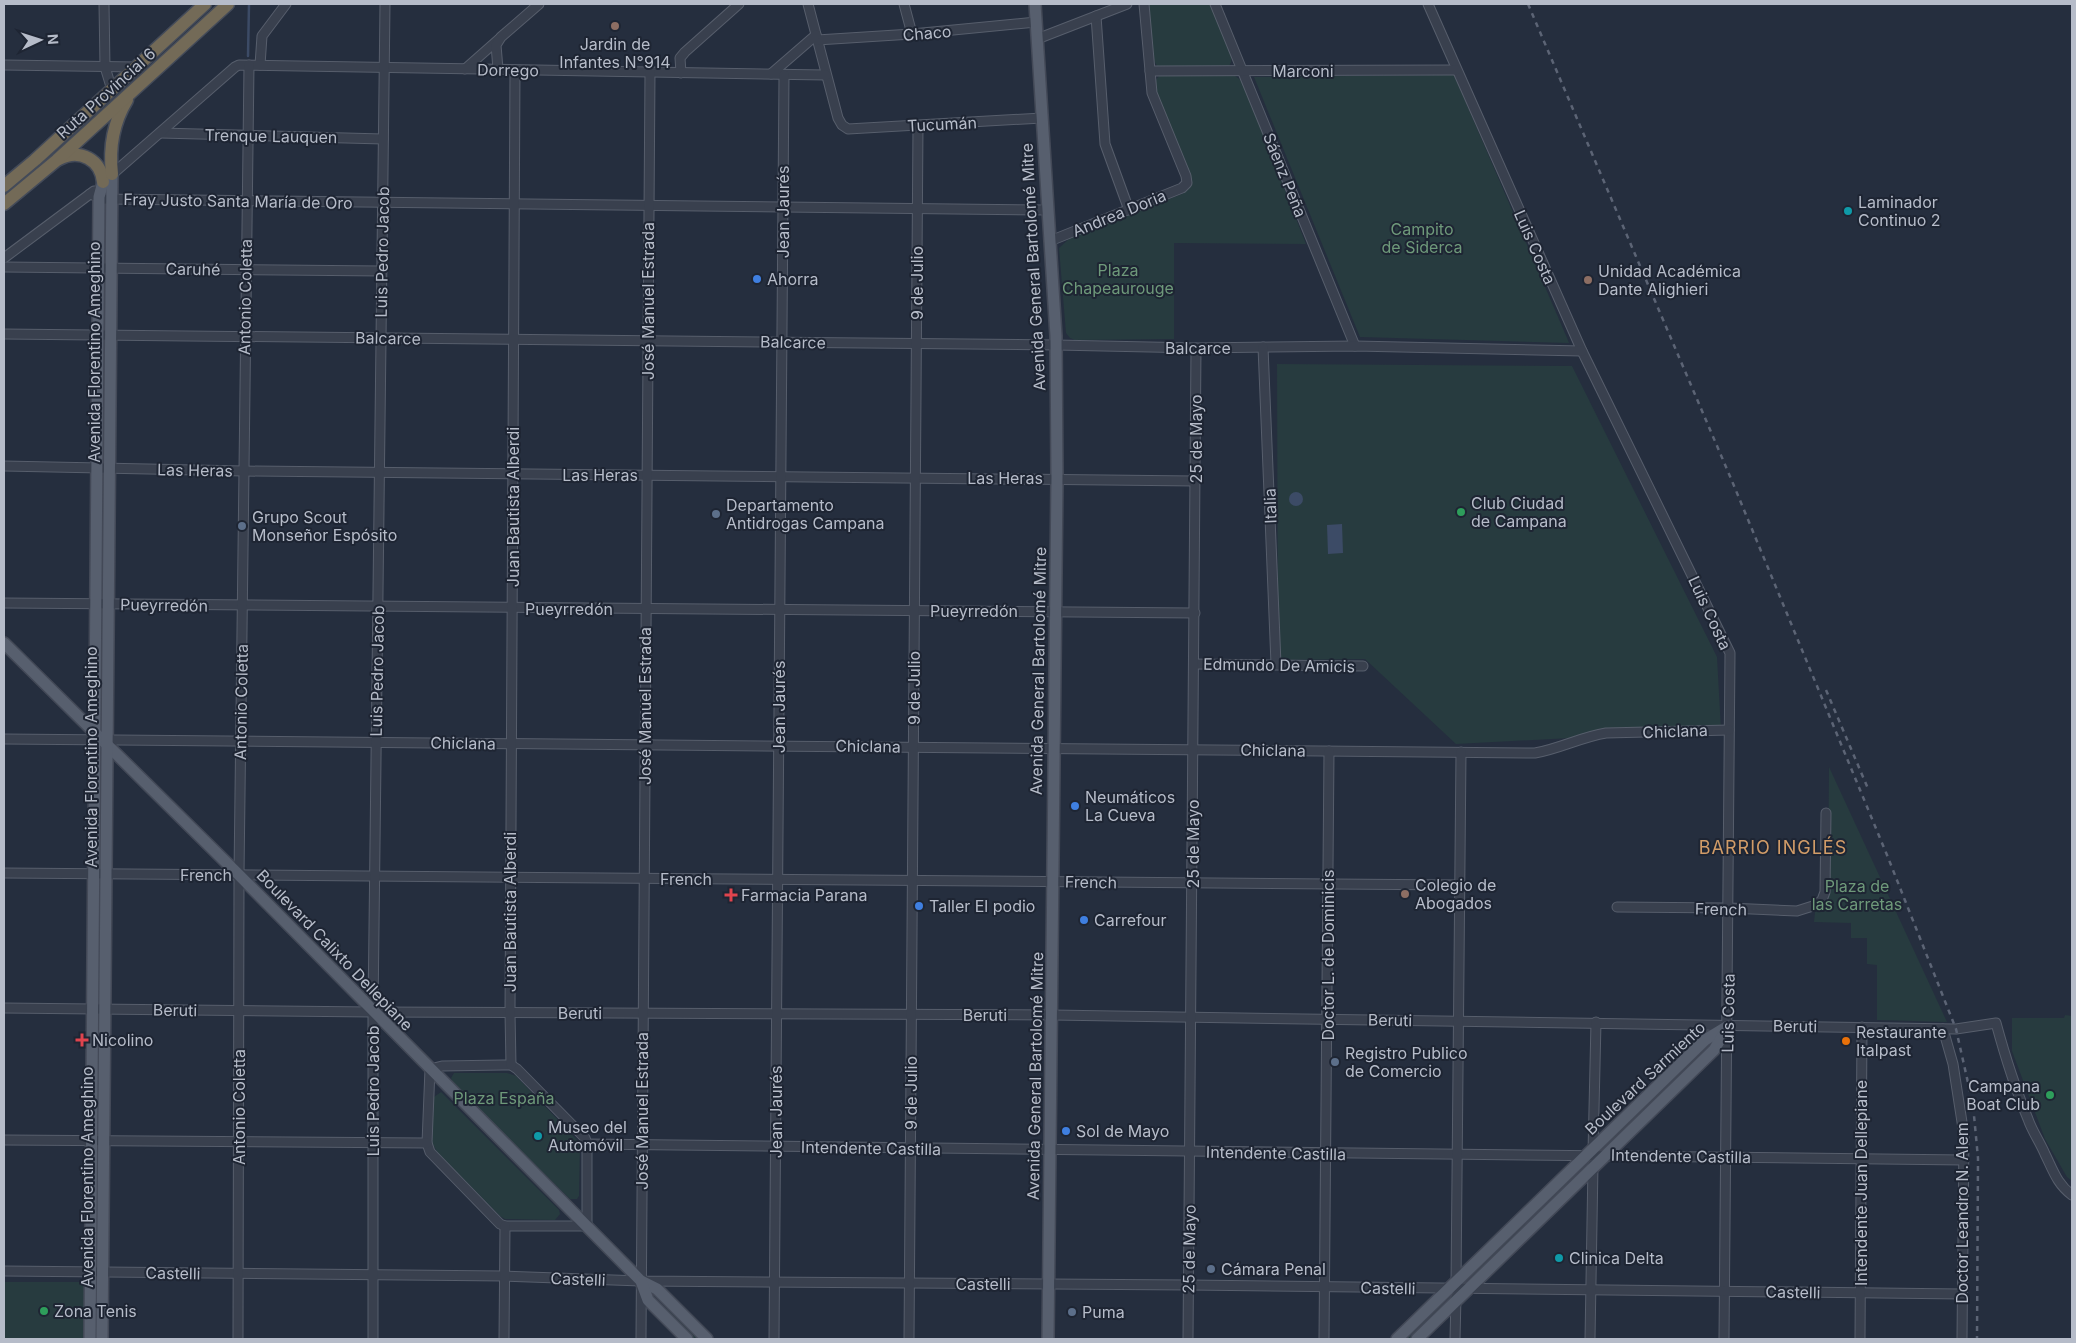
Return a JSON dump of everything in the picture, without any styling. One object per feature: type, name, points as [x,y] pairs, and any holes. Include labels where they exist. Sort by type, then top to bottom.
[{"type":"highway","name":"Ruta Provincial 6","points":[[4,186],[205,4]]},
{"type":"highway","name":"Ruta Provincial 6","points":[[4,204],[57,160],[228,4]]},
{"type":"highway","points":[[108,178],[116,123],[119,114],[135,88]]},
{"type":"highway","points":[[57,160],[70,155],[80,154],[99,168],[108,178]]},
{"type":"main road","name":"Avenida General Bartolomé Mitre","points":[[1035,4],[1056,345],[1057,478],[1048,1339]]},
{"type":"main road","name":"Avenida Florentino Ameghino","points":[[102,1339],[106,874],[96,604],[99,268],[95,195],[108,178]]},
{"type":"main road","name":"Avenida Florentino Ameghino","points":[[90,1339],[94,874],[108,604],[111,199],[108,178]]},
{"type":"main road","name":"Boulevard Calixto Dellepiane","points":[[4,643],[239,875],[641,1281],[658,1290],[707,1339]]},
{"type":"main road","name":"Boulevard Sarmiento","points":[[1398,1339],[1454,1287],[1705,1040],[1728,1026]]},
{"type":"main road","name":"Boulevard Sarmiento","points":[[1417,1339],[1714,1050],[1728,1026]]},
{"type":"main road","name":"Boulevard Calixto Dellepiane","points":[[641,1281],[648,1300],[687,1339]]},
{"type":"street","points":[[104,4],[105,67],[112,90]]},
{"type":"street","points":[[260,65],[262,36],[286,4]]},
{"type":"street","name":"Luis Pedro Jacob","points":[[373,1339],[374,876],[385,4]]},
{"type":"street","points":[[465,69],[539,4]]},
{"type":"street","points":[[681,73],[680,58],[685,52],[739,4]]},
{"type":"street","points":[[808,4],[826,75]]},
{"type":"street","points":[[904,4],[912,34]]},
{"type":"street","points":[[1037,39],[1127,4]]},
{"type":"street","points":[[1144,4],[1150,71]]},
{"type":"street","name":"Sáenz Peña","points":[[1214,4],[1355,346]]},
{"type":"street","name":"Luis Costa","points":[[1428,4],[1582,351],[1726,642],[1730,663],[1724,1339]]},
{"type":"street","points":[[1096,16],[1105,144],[1129,210]]},
{"type":"street","name":"Chaco","points":[[817,38],[912,34],[1036,22]]},
{"type":"street","points":[[498,69],[496,45],[501,37]]},
{"type":"street","points":[[771,74],[817,38]]},
{"type":"street","points":[[4,65],[137,67]]},
{"type":"street","name":"Dorrego","points":[[249,65],[826,75]]},
{"type":"street","name":"Trenque Lauquen","points":[[108,178],[235,67],[249,65]]},
{"type":"street","name":"Antonio Coletta","points":[[238,1339],[240,740],[249,65]]},
{"type":"street","name":"Juan Bautista Alberdi","points":[[511,1065],[510,877],[515,70]]},
{"type":"street","name":"Marconi","points":[[1150,71],[1456,70]]},
{"type":"street","name":"Andrea Doria","points":[[1050,240],[1182,188],[1187,183],[1186,176],[1155,103],[1150,71]]},
{"type":"street","name":"José Manuel Estrada","points":[[641,1339],[650,72]]},
{"type":"street","name":"Jean Jaurés","points":[[774,1339],[784,75]]},
{"type":"street","name":"Tucumán","points":[[826,75],[838,118],[842,125],[848,128],[918,126],[1042,118]]},
{"type":"street","name":"9 de Julio","points":[[909,1339],[918,126]]},
{"type":"street","name":"Trenque Lauquen","points":[[160,133],[383,139]]},
{"type":"street","points":[[4,258],[95,195]]},
{"type":"street","name":"Fray Justo Santa María de Oro","points":[[95,195],[111,199],[1048,210]]},
{"type":"street","name":"Caruhé","points":[[4,267],[382,271]]},
{"type":"street","name":"Balcarce","points":[[4,334],[1196,348],[1355,346],[1582,351]]},
{"type":"street","name":"Italia","points":[[1263,347],[1276,664]]},
{"type":"street","name":"25 de Mayo","points":[[1188,1339],[1196,348]]},
{"type":"street","name":"Las Heras","points":[[4,466],[379,473],[1057,478],[1195,481]]},
{"type":"street","name":"Pueyrredón","points":[[4,603],[1195,613]]},
{"type":"street","name":"Edmundo De Amicis","points":[[1194,664],[1363,666]]},
{"type":"street","name":"Chiclana","points":[[4,739],[1535,753],[1548,751],[1593,735],[1606,733],[1729,730]]},
{"type":"street","name":"Doctor L. de Dominicis","points":[[1324,1339],[1329,751]]},
{"type":"street","points":[[1455,1339],[1456,1302],[1454,1287],[1461,752]]},
{"type":"street","name":"French","points":[[1617,907],[1797,911],[1808,909],[1822,900],[1825,892],[1826,813]]},
{"type":"street","name":"French","points":[[4,873],[1459,885]]},
{"type":"street","name":"Beruti","points":[[4,1008],[510,1013],[1052,1015],[1596,1022],[1943,1029],[1974,1028],[1996,1023],[2014,1085],[2028,1122],[2047,1157],[2052,1172],[2061,1185],[2072,1195]]},
{"type":"street","points":[[1590,1339],[1593,1168],[1591,1153],[1596,1022]]},
{"type":"street","name":"Intendente Juan Dellepiane","points":[[1860,1339],[1862,1027]]},
{"type":"street","name":"Doctor Leandro N. Alem","points":[[1943,1029],[1953,1064],[1960,1104],[1964,1160],[1962,1339]]},
{"type":"street","points":[[511,1065],[586,1138],[588,1144],[587,1226],[505,1226],[500,1224],[430,1152],[427,1143],[430,1069],[442,1066],[511,1065]]},
{"type":"street","points":[[4,1140],[427,1143]]},
{"type":"street","name":"Intendente Castilla","points":[[588,1144],[1326,1154],[1591,1153],[1606,1156],[1964,1160]]},
{"type":"street","points":[[504,1339],[505,1226]]},
{"type":"street","name":"Castelli","points":[[4,1271],[504,1276],[641,1281],[1454,1287],[1468,1289],[1962,1294]]},
{"type":"green space","points":[[1148,4],[1210,4],[1231,56],[1229,66],[1226,68],[1157,66],[1153,59]]},
{"type":"green space","name":"Plaza Chapeaurouge","points":[[1231,73],[1242,81],[1306,244],[1174,243],[1174,339],[1075,340],[1070,338],[1066,333],[1059,248],[1070,238],[1182,194],[1188,189],[1191,182],[1156,93],[1155,83],[1157,79],[1161,75]]},
{"type":"green space","name":"Campito de Siderca","points":[[1454,75],[1569,343],[1360,337],[1254,77]]},
{"type":"green space","points":[[104,343],[106,344],[105,458],[103,459],[102,458]]},
{"type":"green space","name":"Club Ciudad de Campana","points":[[1277,364],[1572,366],[1717,657],[1721,730],[1456,744],[1365,659],[1278,660]]},
{"type":"green space","points":[[101,477],[104,477],[104,592],[102,593],[101,592]]},
{"type":"green space","points":[[102,609],[101,725],[99,724],[100,610]]},
{"type":"green space","points":[[101,752],[100,868],[98,867],[99,753]]},
{"type":"green space","name":"Plaza de las Carretas","points":[[1829,767],[1947,1022],[1877,1020],[1877,965],[1867,964],[1867,938],[1851,938],[1851,923],[1814,922],[1815,912],[1823,908],[1828,894]]},
{"type":"green space","points":[[98,883],[101,883],[100,998],[97,998]]},
{"type":"green space","name":"Campana Boat Club","points":[[2065,1015],[2072,1016],[2072,1181],[2067,1177],[2045,1139],[2012,1051],[2012,1018],[2064,1018]]},
{"type":"green space","points":[[97,1016],[100,1016],[98,1132],[96,1131]]},
{"type":"green space","points":[[1709,1043],[1711,1046],[1604,1148],[1604,1146]]},
{"type":"green space","name":"Plaza España","points":[[454,1073],[507,1073],[516,1076],[580,1143],[579,1196],[577,1199],[570,1199],[454,1085],[451,1078]]},
{"type":"green space","name":"Plaza España","points":[[441,1092],[559,1210],[560,1214],[555,1220],[505,1219],[438,1153],[432,1143],[434,1097]]},
{"type":"green space","points":[[96,1150],[99,1150],[98,1265],[95,1265]]},
{"type":"green space","points":[[1576,1173],[1578,1175],[1472,1277],[1472,1273]]},
{"type":"green space","name":"Zona Tenis","points":[[4,1282],[84,1282],[84,1339],[4,1339]]},
{"type":"green space","points":[[1443,1302],[1444,1306],[1410,1339],[1404,1339]]},
{"type":"green space","points":[[669,1307],[701,1339],[692,1339],[665,1312]]},
{"type":"water","points":[[1296,492],[1301,494],[1303,499],[1301,504],[1296,506],[1291,504],[1289,499],[1291,494]]},
{"type":"water","points":[[1342,524],[1343,553],[1328,554],[1327,525]]},
{"type":"waterway","points":[[248,56],[249,4]]},
{"type":"railway","points":[[1528,4],[1732,481],[1887,855],[1956,1029],[1973,1105],[1978,1158],[1977,1339]]},
{"type":"railway","points":[[1826,690],[1869,791]]},
{"type":"place","name":"Jardin de Infantes N°914","points":[[615,26]]},
{"type":"place","name":"Laminador Continuo 2","points":[[1848,211]]},
{"type":"place","name":"Ahorra","points":[[757,279]]},
{"type":"place","name":"Unidad Académica Dante Alighieri","points":[[1588,280]]},
{"type":"place","name":"Club Ciudad de Campana","points":[[1461,512]]},
{"type":"place","name":"Departamento Antidrogas Campana","points":[[716,514]]},
{"type":"place","name":"Grupo Scout Monseñor Espósito","points":[[242,526]]},
{"type":"place","name":"Neumáticos La Cueva","points":[[1075,806]]},
{"type":"place","name":"Colegio de Abogados","points":[[1405,894]]},
{"type":"place","name":"Farmacia Parana","points":[[731,895]]},
{"type":"place","name":"Taller El podio","points":[[919,906]]},
{"type":"place","name":"Carrefour","points":[[1084,920]]},
{"type":"place","name":"Nicolino","points":[[82,1040]]},
{"type":"place","name":"Restaurante Italpast","points":[[1846,1041]]},
{"type":"place","name":"Registro Publico de Comercio","points":[[1335,1062]]},
{"type":"place","name":"Campana Boat Club","points":[[2050,1095]]},
{"type":"place","name":"Sol de Mayo","points":[[1066,1131]]},
{"type":"place","name":"Museo del Automóvil","points":[[538,1136]]},
{"type":"place","name":"Clinica Delta","points":[[1559,1258]]},
{"type":"place","name":"Cámara Penal","points":[[1211,1269]]},
{"type":"place","name":"Zona Tenis","points":[[44,1311]]},
{"type":"place","name":"Puma","points":[[1072,1312]]},
{"type":"district","name":"BARRIO INGLÉS","points":[[1773,848]]}]
